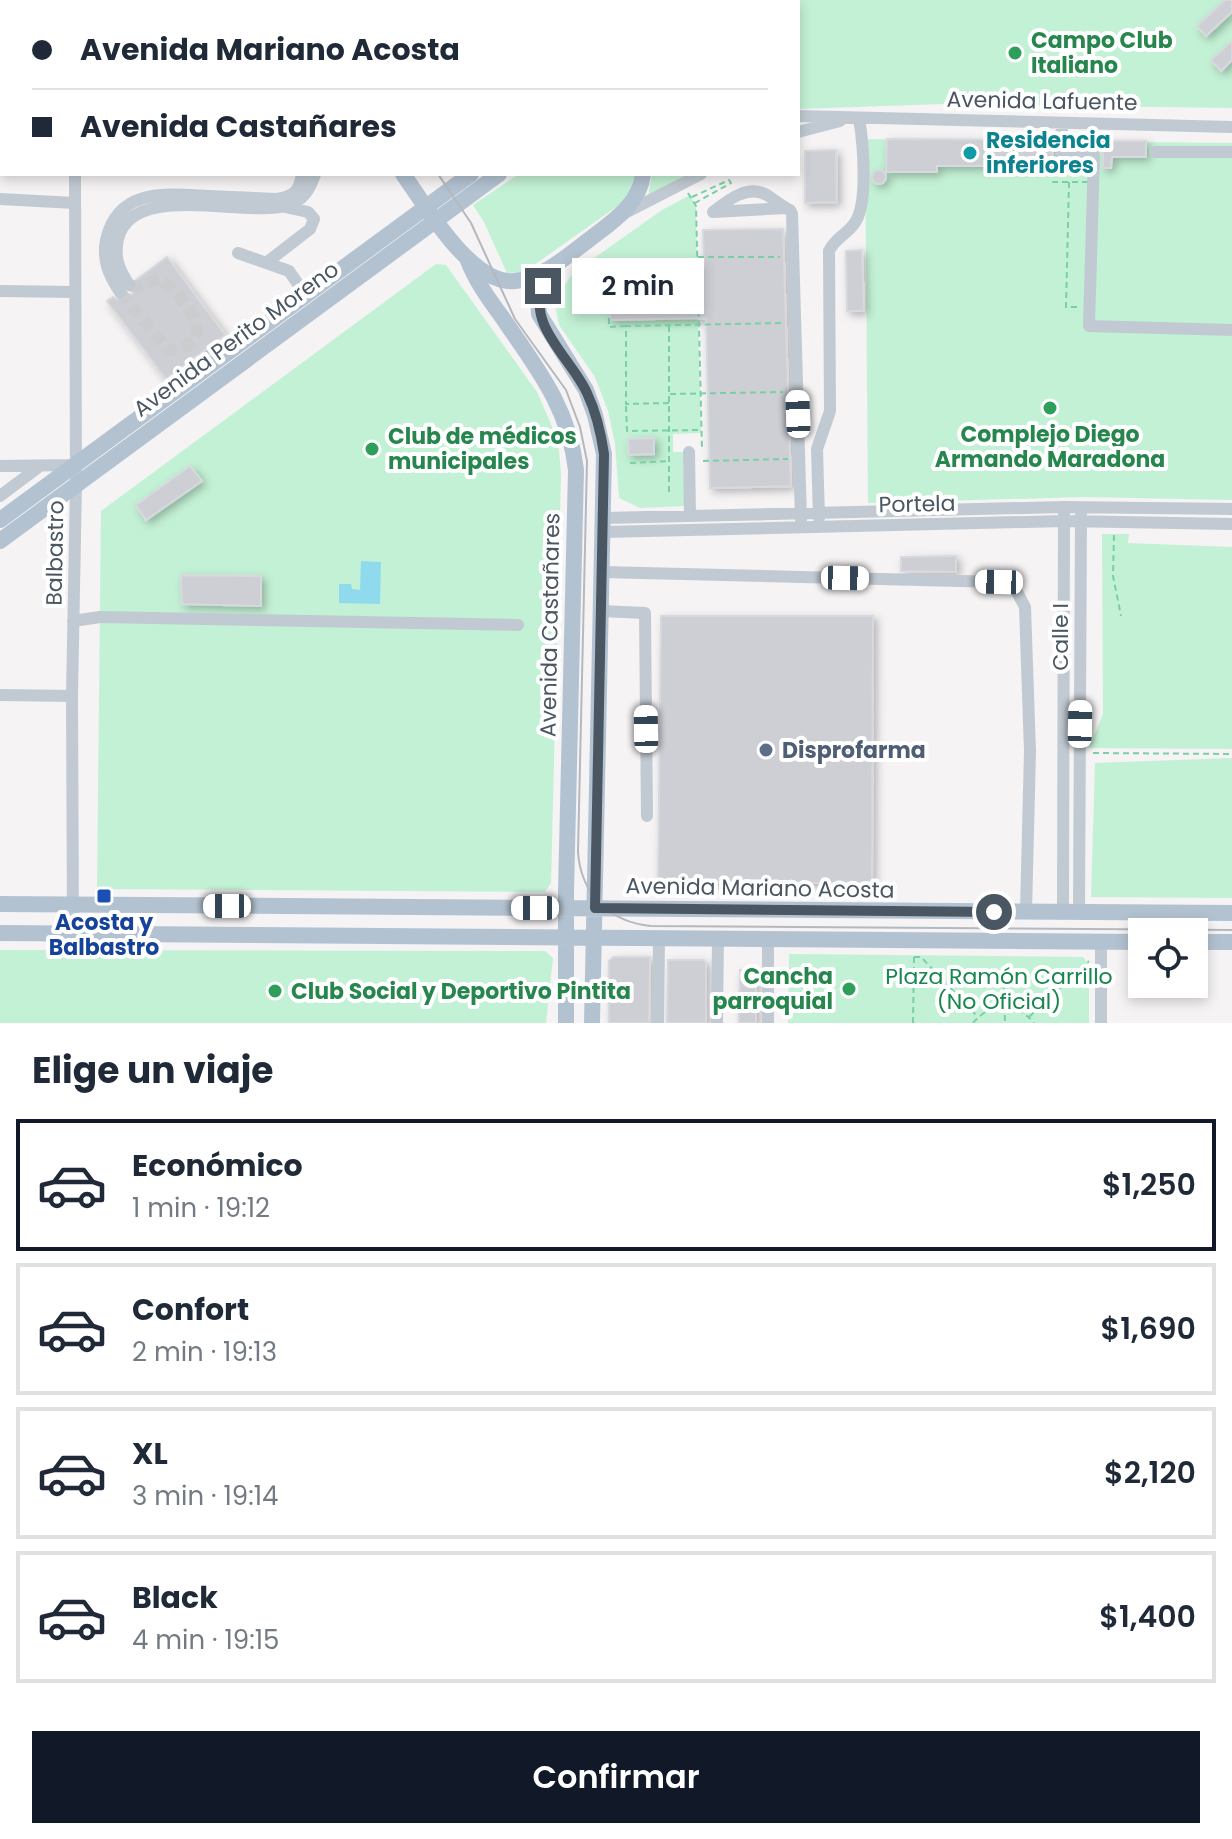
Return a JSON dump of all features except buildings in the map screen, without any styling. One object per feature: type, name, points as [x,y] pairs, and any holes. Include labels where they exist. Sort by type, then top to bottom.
[{"type":"main road","points":[[404,176],[467,258],[488,275],[504,281],[517,281],[555,265],[619,217],[639,190],[642,176]]},
{"type":"main road","name":"Avenida Perito Moreno","points":[[0,541],[431,213],[469,176]]},
{"type":"main road","name":"Avenida Perito Moreno","points":[[0,520],[305,294],[431,213],[496,176]]},
{"type":"main road","name":"Avenida Castañares","points":[[467,258],[479,285],[549,386],[561,408],[574,451],[566,1023]]},
{"type":"main road","points":[[555,265],[538,298],[539,314],[586,390],[604,454],[592,1023]]},
{"type":"main road","name":"Avenida Mariano Acosta","points":[[0,904],[1232,913]]},
{"type":"main road","points":[[0,933],[768,938],[914,949],[1128,942]]},
{"type":"main road","points":[[1208,942],[1232,942]]},
{"type":"street","name":"Avenida Lafuente","points":[[800,116],[1232,127]]},
{"type":"street","name":"Avenida Lafuente","points":[[800,132],[855,118]]},
{"type":"street","points":[[819,526],[817,449],[830,411],[829,251],[833,243],[856,222],[861,207],[862,139],[855,118]]},
{"type":"street","points":[[1062,123],[1061,154],[1094,155],[1089,326],[1232,330]]},
{"type":"street","points":[[1155,152],[1232,152]]},
{"type":"street","name":"Balbastro","points":[[73,933],[75,176]]},
{"type":"street","points":[[125,288],[115,256],[119,235],[133,209],[157,194],[277,199],[293,196],[300,188],[302,176]]},
{"type":"street","points":[[285,207],[305,196],[314,176]]},
{"type":"street","points":[[619,217],[697,176]]},
{"type":"street","points":[[785,208],[713,212],[730,197],[753,191],[765,193],[785,208],[792,214],[802,526]]},
{"type":"street","points":[[0,199],[75,203]]},
{"type":"street","points":[[133,209],[285,207],[308,212],[314,219],[310,229],[266,263]]},
{"type":"street","points":[[238,253],[289,271],[305,294]]},
{"type":"street","points":[[0,291],[74,292]]},
{"type":"street","points":[[689,452],[690,515]]},
{"type":"street","points":[[2,466],[74,465]]},
{"type":"street","points":[[0,496],[40,466]]},
{"type":"street","name":"Portela","points":[[604,525],[690,515],[801,512],[1064,507],[1232,509]]},
{"type":"street","name":"Calle I","points":[[1064,507],[1071,912]]},
{"type":"street","name":"Calle I","points":[[1071,912],[1079,752],[1080,507]]},
{"type":"street","name":"Portela","points":[[604,525],[819,526],[1064,521],[1232,524]]},
{"type":"street","points":[[602,572],[999,582],[1016,590],[1025,607],[1030,751],[1026,912]]},
{"type":"street","points":[[601,611],[645,613],[647,816]]},
{"type":"street","points":[[73,621],[100,617],[518,625]]},
{"type":"street","points":[[0,695],[72,696]]},
{"type":"street","points":[[658,1023],[659,937]]},
{"type":"street","points":[[717,1023],[718,938]]},
{"type":"street","points":[[768,938],[768,1023]]},
{"type":"street","points":[[1101,941],[1101,1023]]},
{"type":"path","points":[[1054,169],[1090,170],[1090,182],[1069,182],[1053,182],[1054,169]]},
{"type":"path","points":[[691,198],[729,180],[731,183],[694,204]]},
{"type":"path","points":[[1069,182],[1066,307],[1090,308]]},
{"type":"path","points":[[683,183],[694,204],[702,461],[800,459]]},
{"type":"path","points":[[697,257],[793,257]]},
{"type":"path","points":[[697,291],[637,292],[637,298],[609,298],[609,327],[796,323]]},
{"type":"path","points":[[626,326],[627,431],[701,430]]},
{"type":"path","points":[[669,326],[669,492]]},
{"type":"path","points":[[669,394],[798,392]]},
{"type":"path","points":[[626,404],[669,403]]},
{"type":"path","points":[[630,463],[669,461]]},
{"type":"path","points":[[1115,522],[1113,576],[1121,616]]},
{"type":"path","points":[[1079,752],[1232,754]]},
{"type":"path","points":[[914,949],[978,1017]]},
{"type":"path","points":[[913,1023],[914,949]]},
{"type":"path","points":[[1029,1017],[1087,961],[1102,960]]},
{"type":"path","points":[[1004,985],[1005,1023]]},
{"type":"path","points":[[973,1023],[987,1010],[1004,1006],[1019,1010],[1034,1023]]},
{"type":"green space","name":"Campo Club Italiano","points":[[800,0],[1232,0],[1232,108],[942,104],[800,109]]},
{"type":"green space","name":"Complejo Diego Armando Maradona","points":[[865,139],[1232,143],[1232,500],[1084,497],[868,503]]},
{"type":"green space","points":[[516,176],[637,176],[628,196],[619,205],[524,272],[507,273],[473,205]]},
{"type":"green space","points":[[652,176],[689,176],[648,197]]},
{"type":"green space","points":[[690,195],[696,206],[697,267],[648,268],[649,299],[610,300],[698,318],[701,433],[673,434],[673,452],[683,452],[685,506],[640,508],[619,498],[615,444],[608,411],[595,377],[559,325],[554,300],[573,273],[662,210]]},
{"type":"green space","points":[[436,264],[446,265],[537,392],[558,440],[561,474],[551,883],[545,892],[97,889],[101,511]]},
{"type":"green space","points":[[1102,534],[1129,534],[1128,543],[1232,547],[1232,749],[1089,748],[1103,714]]},
{"type":"green space","points":[[1232,758],[1232,898],[1091,897],[1095,763]]},
{"type":"green space","name":"Club Social y Deportivo Pintita","points":[[0,950],[545,951],[553,958],[546,1023],[0,1023]]},
{"type":"green space","name":"Plaza Ramón Carrillo (No Oficial)","points":[[789,954],[1083,957],[1089,965],[1089,1023],[788,1023]]},
{"type":"water","points":[[361,561],[381,562],[380,604],[339,603],[339,584],[351,584],[352,589],[360,590]]},
{"type":"tunnel","points":[[120,292],[168,350],[194,340],[197,330],[194,319],[170,287],[160,279],[138,287],[129,285]]},
{"type":"tram line","points":[[439,176],[471,223],[515,319],[566,390],[580,427],[587,461],[578,852],[585,881],[600,904],[623,919],[651,926],[1232,930]]},
{"type":"place","name":"Campo Club Italiano","points":[[1015,53]]},
{"type":"place","name":"Residencia inferiores","points":[[970,153]]},
{"type":"place","name":"Complejo Diego Armando Maradona","points":[[1050,408]]},
{"type":"place","name":"Club de médicos municipales","points":[[372,449]]},
{"type":"place","name":"Disprofarma","points":[[766,750]]},
{"type":"place","name":"Acosta y Balbastro","points":[[104,896]]},
{"type":"place","name":"Cancha parroquial","points":[[849,989]]},
{"type":"place","name":"Club Social y Deportivo Pintita","points":[[275,991]]},
{"type":"route","points":[[543,286],[538,298],[541,320],[586,390],[604,454],[595,908],[994,912]]}]
